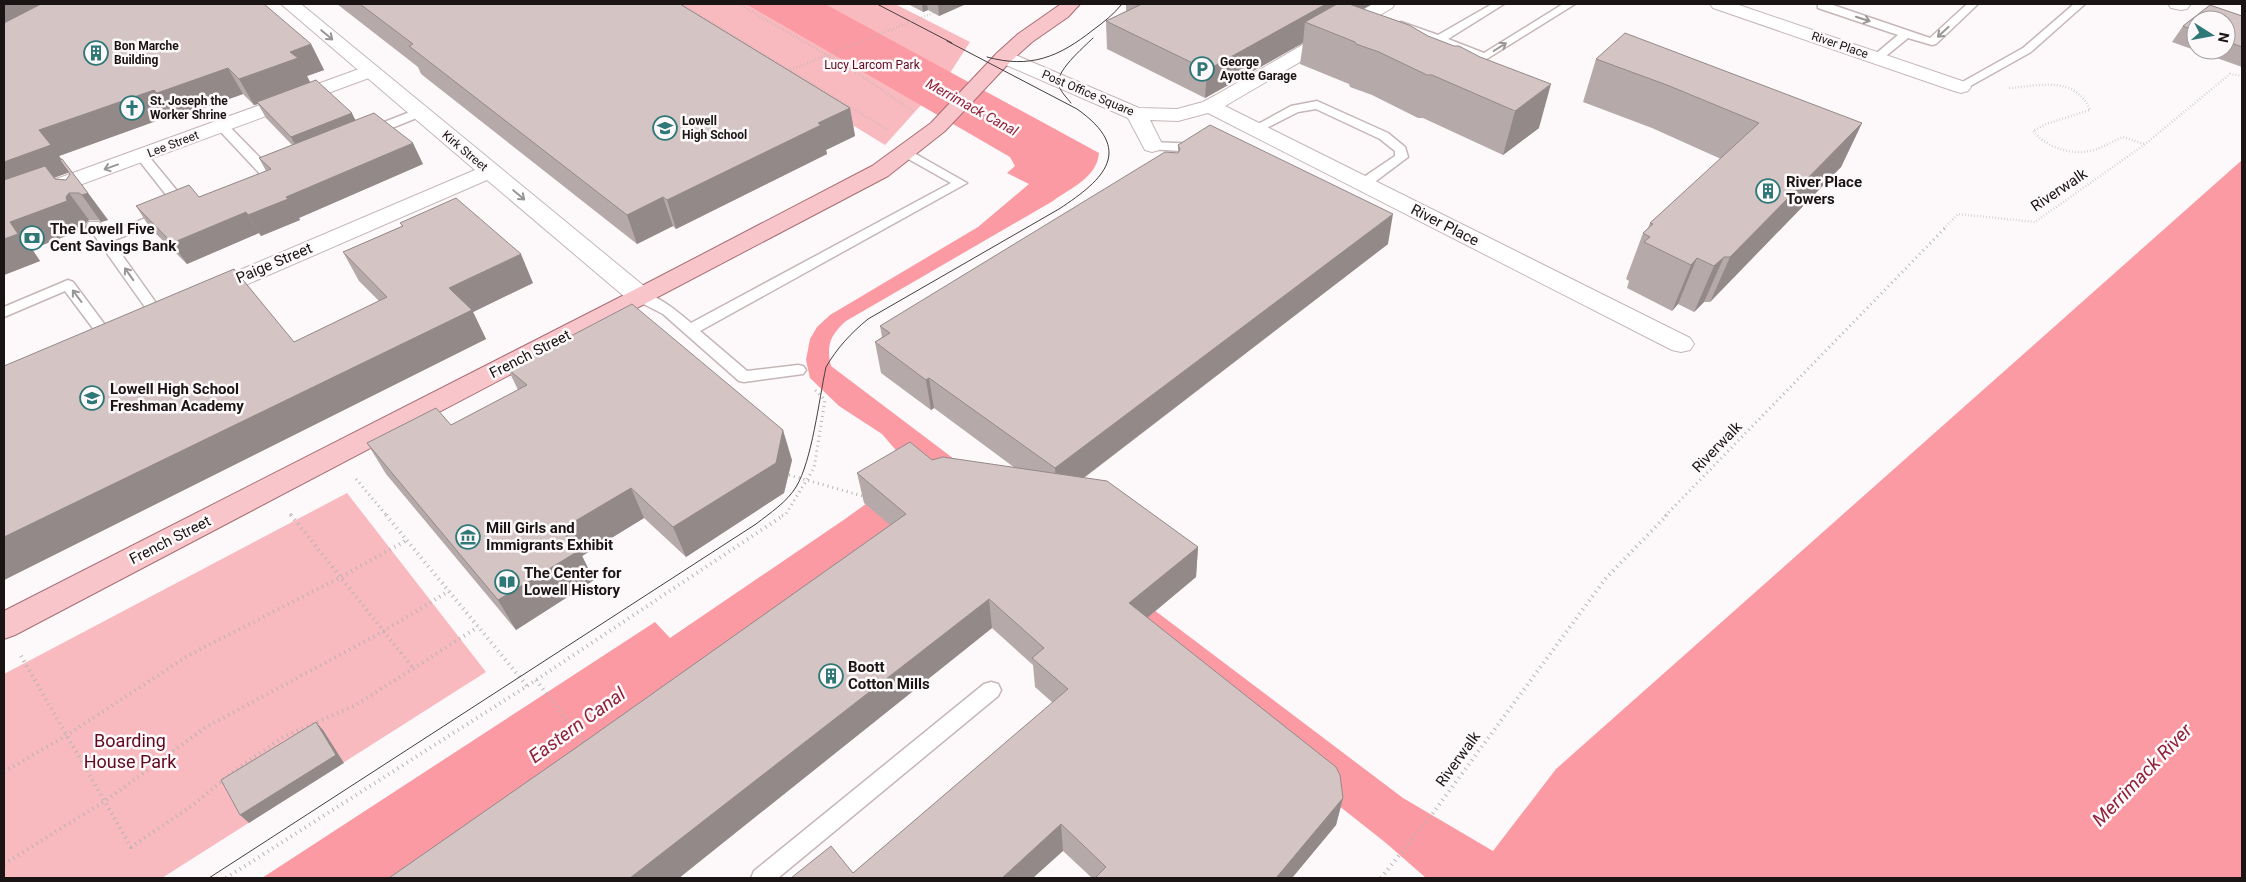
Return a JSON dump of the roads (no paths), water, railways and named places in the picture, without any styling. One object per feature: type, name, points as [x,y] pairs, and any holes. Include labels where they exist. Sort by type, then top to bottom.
[{"type":"main road","name":"French Street","points":[[4,626],[641,297],[880,171],[938,127],[1004,56],[1025,38],[1062,13],[1071,4]]},
{"type":"main road","points":[[1025,38],[1041,7]]},
{"type":"street","name":"Kirk Street","points":[[290,4],[641,297]]},
{"type":"street","name":"Post Office Square","points":[[1004,56],[1136,114],[1178,115],[1210,106],[1386,4]]},
{"type":"street","name":"River Place","points":[[1719,4],[1960,87]]},
{"type":"street","name":"Lee Street","points":[[4,206],[72,190],[142,156],[370,71]]},
{"type":"street","name":"River Place","points":[[1210,106],[1681,344]]},
{"type":"street","points":[[1136,114],[1156,154]]},
{"type":"street","name":"Paige Street","points":[[139,321],[490,171]]},
{"type":"lane","points":[[1440,39],[1499,4]]},
{"type":"lane","points":[[1369,14],[1485,57],[1570,4]]},
{"type":"lane","points":[[1825,4],[1822,6],[1932,42],[1973,4]]},
{"type":"lane","points":[[1960,87],[2027,50],[2080,4]]},
{"type":"lane","points":[[1877,58],[1907,34]]},
{"type":"lane","points":[[1255,129],[1295,109],[1317,105],[1384,136],[1401,150],[1402,157],[1363,184]]},
{"type":"lane","points":[[357,137],[420,112]]},
{"type":"lane","points":[[222,126],[272,171],[250,180]]},
{"type":"lane","points":[[1156,154],[1213,149]]},
{"type":"lane","points":[[690,330],[960,184],[907,152]]},
{"type":"lane","points":[[104,240],[188,205],[142,156]]},
{"type":"lane","points":[[94,225],[104,240],[139,321]]},
{"type":"lane","points":[[4,312],[68,285],[139,321]]},
{"type":"lane","points":[[641,297],[668,311],[744,377],[798,370]]},
{"type":"lane","points":[[762,878],[991,690]]},
{"type":"water","points":[[746,4],[825,4],[1099,153],[1093,169],[1082,182],[1053,201],[846,321],[836,331],[829,347],[831,366],[1403,798],[1493,851],[1556,769],[2242,160],[2242,878],[1426,878],[1386,843],[942,492],[881,537],[449,878],[262,878],[655,622],[670,638],[845,519],[913,470],[882,434],[839,406],[810,378],[806,360],[810,339],[817,327],[830,315],[978,227],[1029,184],[1007,173],[1015,166],[1010,157]]},
{"type":"tram line","points":[[877,4],[952,43]]},
{"type":"tram line","points":[[987,57],[1017,62],[1030,61],[1056,54],[1097,27],[1122,4]]},
{"type":"tram line","points":[[1071,103],[1061,90],[1058,81],[1070,60],[1093,38]]},
{"type":"tram line","points":[[209,878],[756,524],[783,502],[796,487],[802,476],[811,446],[826,367],[850,335],[868,319],[1059,209],[1075,198],[1100,175],[1107,163],[1109,151],[1105,138],[1095,124],[1077,109],[947,41]]},
{"type":"place","name":"Bon Marche Building","points":[[96,53]]},
{"type":"place","name":"George Ayotte Garage","points":[[1202,69]]},
{"type":"place","name":"St. Joseph the Worker Shrine","points":[[132,108]]},
{"type":"place","name":"Lowell High School","points":[[665,128]]},
{"type":"place","name":"River Place Towers","points":[[1768,191]]},
{"type":"place","name":"The Lowell Five Cent Savings Bank","points":[[32,238]]},
{"type":"place","name":"Lowell High School Freshman Academy","points":[[92,398]]},
{"type":"place","name":"Mill Girls and Immigrants Exhibit","points":[[468,537]]},
{"type":"place","name":"The Center for Lowell History","points":[[507,582]]},
{"type":"place","name":"Boott Cotton Mills","points":[[831,676]]},
{"type":"park label","name":"Lucy Larcom Park","points":[[872,65]]},
{"type":"park label","name":"Boarding House Park","points":[[130,750]]},
{"type":"water label","name":"Merrimack Canal","points":[[972,107]]},
{"type":"water label","name":"Eastern Canal","points":[[577,725]]},
{"type":"water label","name":"Merrimack River","points":[[2142,775]]}]
